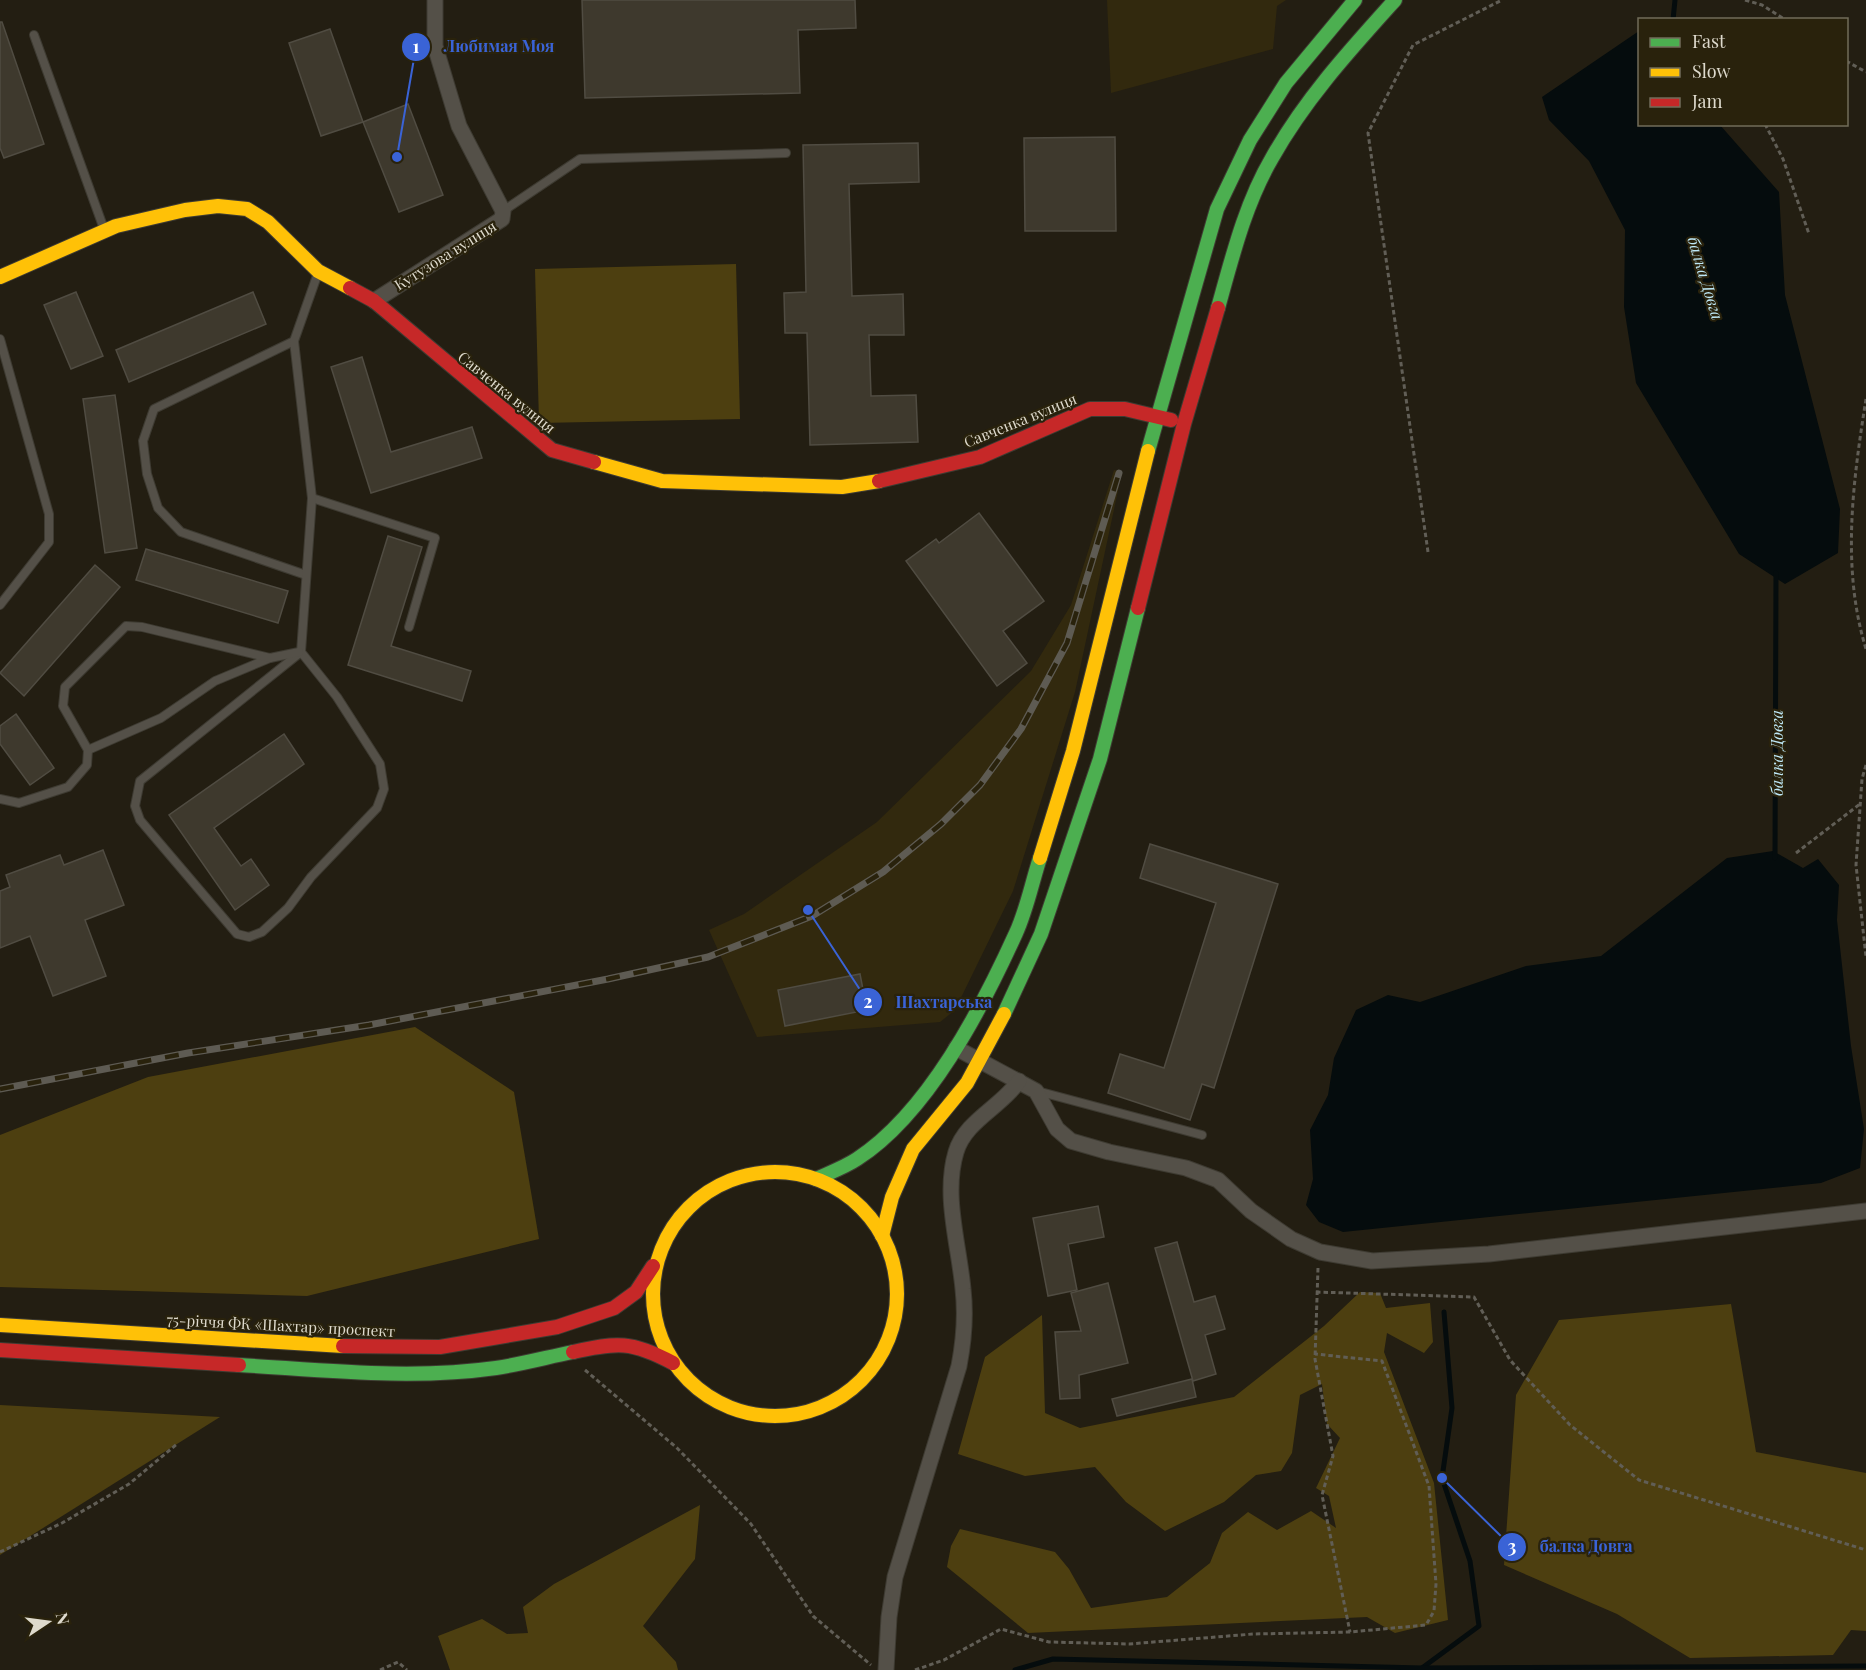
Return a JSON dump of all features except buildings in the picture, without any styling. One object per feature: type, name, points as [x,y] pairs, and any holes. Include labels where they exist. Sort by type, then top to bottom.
[{"type":"main road","points":[[816,1179],[856,1160],[881,1141],[910,1112],[956,1048],[1017,931],[1073,751],[1157,417],[1217,209],[1250,140],[1286,83],[1355,0]]},
{"type":"main road","points":[[882,1236],[892,1197],[913,1149],[967,1083],[1015,994],[1041,934],[1100,759],[1184,424],[1242,225],[1271,159],[1322,82],[1395,0]]},
{"type":"main road","name":"Савченка вулиця","points":[[0,277],[105,231],[185,210],[218,206],[248,209],[268,222],[318,271],[374,301],[552,450],[662,481],[842,487],[905,477],[980,457],[1090,409],[1125,409],[1184,424]]},
{"type":"main road","points":[[782,1172],[816,1179],[836,1188],[854,1201],[882,1236],[894,1267],[897,1301],[891,1334],[875,1365],[852,1389],[824,1407],[791,1416],[757,1416],[725,1406],[696,1388],[673,1363],[659,1333],[652,1300],[654,1277],[668,1234],[688,1207],[716,1186],[737,1178],[748,1174],[782,1172]]},
{"type":"main road","name":"75-річчя ФК «Шахтар» проспект","points":[[0,1325],[307,1346],[440,1347],[557,1327],[598,1315],[626,1299],[647,1277],[668,1234]]},
{"type":"main road","points":[[0,1350],[383,1374],[497,1368],[613,1343],[632,1345],[651,1351],[673,1363]]},
{"type":"street","name":"Кутузова вулиця","points":[[374,301],[496,225],[502,219],[502,211],[459,126],[435,46],[435,0]]},
{"type":"street","points":[[956,1048],[1036,1091],[1046,1112],[1058,1129],[1071,1141],[1108,1152],[1186,1168],[1218,1180],[1235,1193],[1251,1211],[1291,1239],[1320,1252],[1372,1262],[1489,1254],[1866,1211]]},
{"type":"street","points":[[886,1670],[889,1617],[895,1577],[959,1366],[963,1343],[964,1298],[954,1230],[952,1187],[956,1152],[968,1130],[1000,1104],[1019,1081]]},
{"type":"lane","points":[[34,35],[105,231]]},
{"type":"lane","points":[[502,211],[580,159],[786,153]]},
{"type":"lane","points":[[301,652],[140,781],[135,806],[140,820],[237,934],[249,937],[262,932],[288,908],[311,877],[377,808],[384,789],[380,764],[337,697],[301,652],[312,498],[294,341],[318,271]]},
{"type":"lane","points":[[0,339],[50,514],[49,542],[0,605]]},
{"type":"lane","points":[[294,341],[154,409],[143,441],[147,474],[158,508],[181,532],[306,575]]},
{"type":"lane","points":[[312,498],[435,538],[409,627]]},
{"type":"lane","points":[[0,799],[19,802],[68,787],[87,765],[88,750],[63,706],[65,687],[126,626],[142,627],[270,658]]},
{"type":"lane","points":[[88,750],[160,718],[215,681],[270,658],[301,652]]},
{"type":"lane","points":[[1036,1091],[1202,1135]]},
{"type":"path","points":[[1428,552],[1368,133],[1413,45],[1502,0]]},
{"type":"path","points":[[1745,0],[1762,5],[1782,18]]},
{"type":"path","points":[[1848,62],[1866,72]]},
{"type":"path","points":[[1767,126],[1783,159],[1809,234]]},
{"type":"path","points":[[1866,399],[1858,452],[1851,548],[1856,616],[1866,649]]},
{"type":"path","points":[[1866,765],[1860,804],[1856,865],[1866,957]]},
{"type":"path","points":[[1796,853],[1860,804]]},
{"type":"path","points":[[1320,1252],[1316,1292],[1316,1354],[1333,1456],[1322,1495],[1350,1632]]},
{"type":"path","points":[[1316,1292],[1474,1297],[1510,1360],[1570,1425],[1639,1479],[1866,1551]]},
{"type":"path","points":[[565,1353],[678,1450],[751,1524],[813,1616],[877,1670]]},
{"type":"path","points":[[915,1670],[944,1660],[1001,1629],[1049,1642],[1129,1644],[1252,1634],[1350,1632],[1426,1625],[1434,1611],[1436,1584],[1429,1486],[1382,1361],[1316,1354]]},
{"type":"path","points":[[0,1552],[62,1523],[129,1484],[177,1444]]},
{"type":"path","points":[[380,1670],[398,1662],[407,1670]]},
{"type":"shaded area","points":[[1107,0],[1286,0],[1277,6],[1273,49],[1111,93]]},
{"type":"shaded area","points":[[736,264],[740,419],[539,423],[535,269]]},
{"type":"shaded area","points":[[1114,470],[1122,472],[1075,692],[1013,891],[955,1010],[940,1022],[757,1037],[709,930],[744,914],[877,822],[1031,671],[1071,605]]},
{"type":"shaded area","points":[[415,1027],[514,1092],[539,1239],[307,1296],[0,1287],[0,1135],[148,1077]]},
{"type":"shaded area","points":[[1360,1292],[1380,1293],[1386,1308],[1430,1303],[1433,1342],[1424,1353],[1387,1333],[1384,1352],[1434,1483],[1448,1620],[1395,1633],[1367,1617],[1028,1633],[947,1567],[951,1546],[960,1529],[1055,1552],[1069,1569],[1091,1608],[1167,1597],[1210,1563],[1222,1533],[1248,1512],[1277,1530],[1311,1511],[1336,1528],[1329,1496],[1316,1488],[1340,1438],[1327,1424],[1322,1384],[1300,1395],[1292,1453],[1281,1471],[1256,1475],[1224,1502],[1165,1531],[1126,1502],[1095,1467],[1025,1476],[958,1454],[985,1357],[1042,1315],[1045,1413],[1080,1428],[1234,1397],[1324,1326]]},
{"type":"shaded area","points":[[1731,1304],[1756,1452],[1866,1473],[1866,1631],[1851,1630],[1833,1655],[1690,1658],[1617,1614],[1504,1565],[1516,1395],[1559,1320]]},
{"type":"shaded area","points":[[0,1405],[220,1417],[0,1555]]},
{"type":"shaded area","points":[[700,1505],[695,1559],[643,1626],[676,1662],[678,1670],[450,1670],[438,1636],[482,1619],[507,1634],[528,1633],[523,1607],[554,1584]]},
{"type":"water","points":[[1638,32],[1638,126],[1721,126],[1779,192],[1785,295],[1840,509],[1838,553],[1785,584],[1739,554],[1636,383],[1624,307],[1625,230],[1589,161],[1549,120],[1542,97]]},
{"type":"water","points":[[1773,851],[1803,868],[1818,859],[1839,885],[1837,920],[1851,1046],[1864,1129],[1860,1168],[1821,1183],[1343,1232],[1319,1222],[1306,1205],[1313,1179],[1310,1130],[1328,1095],[1334,1058],[1356,1010],[1388,995],[1420,1002],[1526,966],[1601,956],[1727,858]]},
{"type":"waterway","name":"балка Довга","points":[[1673,18],[1675,0]]},
{"type":"waterway","name":"балка Довга","points":[[1775,858],[1776,573]]},
{"type":"waterway","name":"балка Довга","points":[[1422,1668],[1479,1626],[1470,1561],[1442,1478],[1452,1408],[1444,1312]]},
{"type":"waterway","points":[[1015,1670],[1053,1659],[1422,1668],[1866,1666]]},
{"type":"railway","points":[[0,1089],[188,1053],[369,1025],[608,979],[708,957],[812,916],[883,872],[941,824],[980,785],[1021,729],[1067,643],[1119,473]]},
{"type":"traffic: fast","points":[[1148,451],[1217,209],[1250,140],[1286,83],[1355,0]]},
{"type":"traffic: fast","points":[[1218,308],[1247,212],[1272,158],[1314,95],[1395,0]]},
{"type":"traffic: fast","points":[[1004,1014],[1041,934],[1100,759],[1138,608]]},
{"type":"traffic: fast","points":[[816,1179],[852,1162],[883,1139],[930,1087],[987,993],[1016,933],[1040,858]]},
{"type":"traffic: fast","points":[[239,1365],[400,1374],[464,1372],[496,1368],[573,1352]]},
{"type":"traffic: slow","points":[[0,277],[116,226],[185,210],[218,206],[247,209],[268,222],[318,271],[350,288]]},
{"type":"traffic: slow","points":[[1040,858],[1073,751],[1148,451]]},
{"type":"traffic: slow","points":[[594,462],[662,481],[842,487],[879,481]]},
{"type":"traffic: slow","points":[[882,1236],[892,1197],[913,1149],[967,1083],[1004,1014]]},
{"type":"traffic: slow","points":[[775,1172],[799,1174],[822,1181],[833,1186],[861,1208],[883,1236],[888,1247],[895,1270],[897,1294],[895,1318],[888,1341],[883,1352],[861,1380],[833,1402],[822,1407],[799,1414],[775,1416],[751,1414],[728,1407],[717,1402],[689,1380],[667,1352],[662,1341],[655,1318],[653,1294],[655,1270],[662,1247],[667,1236],[689,1208],[717,1186],[728,1181],[751,1174],[775,1172]]},
{"type":"traffic: slow","points":[[0,1325],[343,1346]]},
{"type":"traffic: jam","points":[[350,288],[374,301],[552,450],[594,462]]},
{"type":"traffic: jam","points":[[1138,608],[1184,424],[1218,308]]},
{"type":"traffic: jam","points":[[879,481],[980,457],[1090,409],[1125,409],[1171,420]]},
{"type":"traffic: jam","points":[[343,1346],[440,1347],[557,1327],[614,1308],[636,1292],[653,1266]]},
{"type":"traffic: jam","points":[[573,1352],[613,1345],[635,1347],[673,1363]]},
{"type":"traffic: jam","points":[[0,1350],[239,1365]]},
{"type":"place","name":"Любимая Моя","points":[[397,157]]},
{"type":"place","name":"Шахтарська","points":[[808,910]]},
{"type":"place","name":"балка Довга","points":[[1442,1478]]}]
